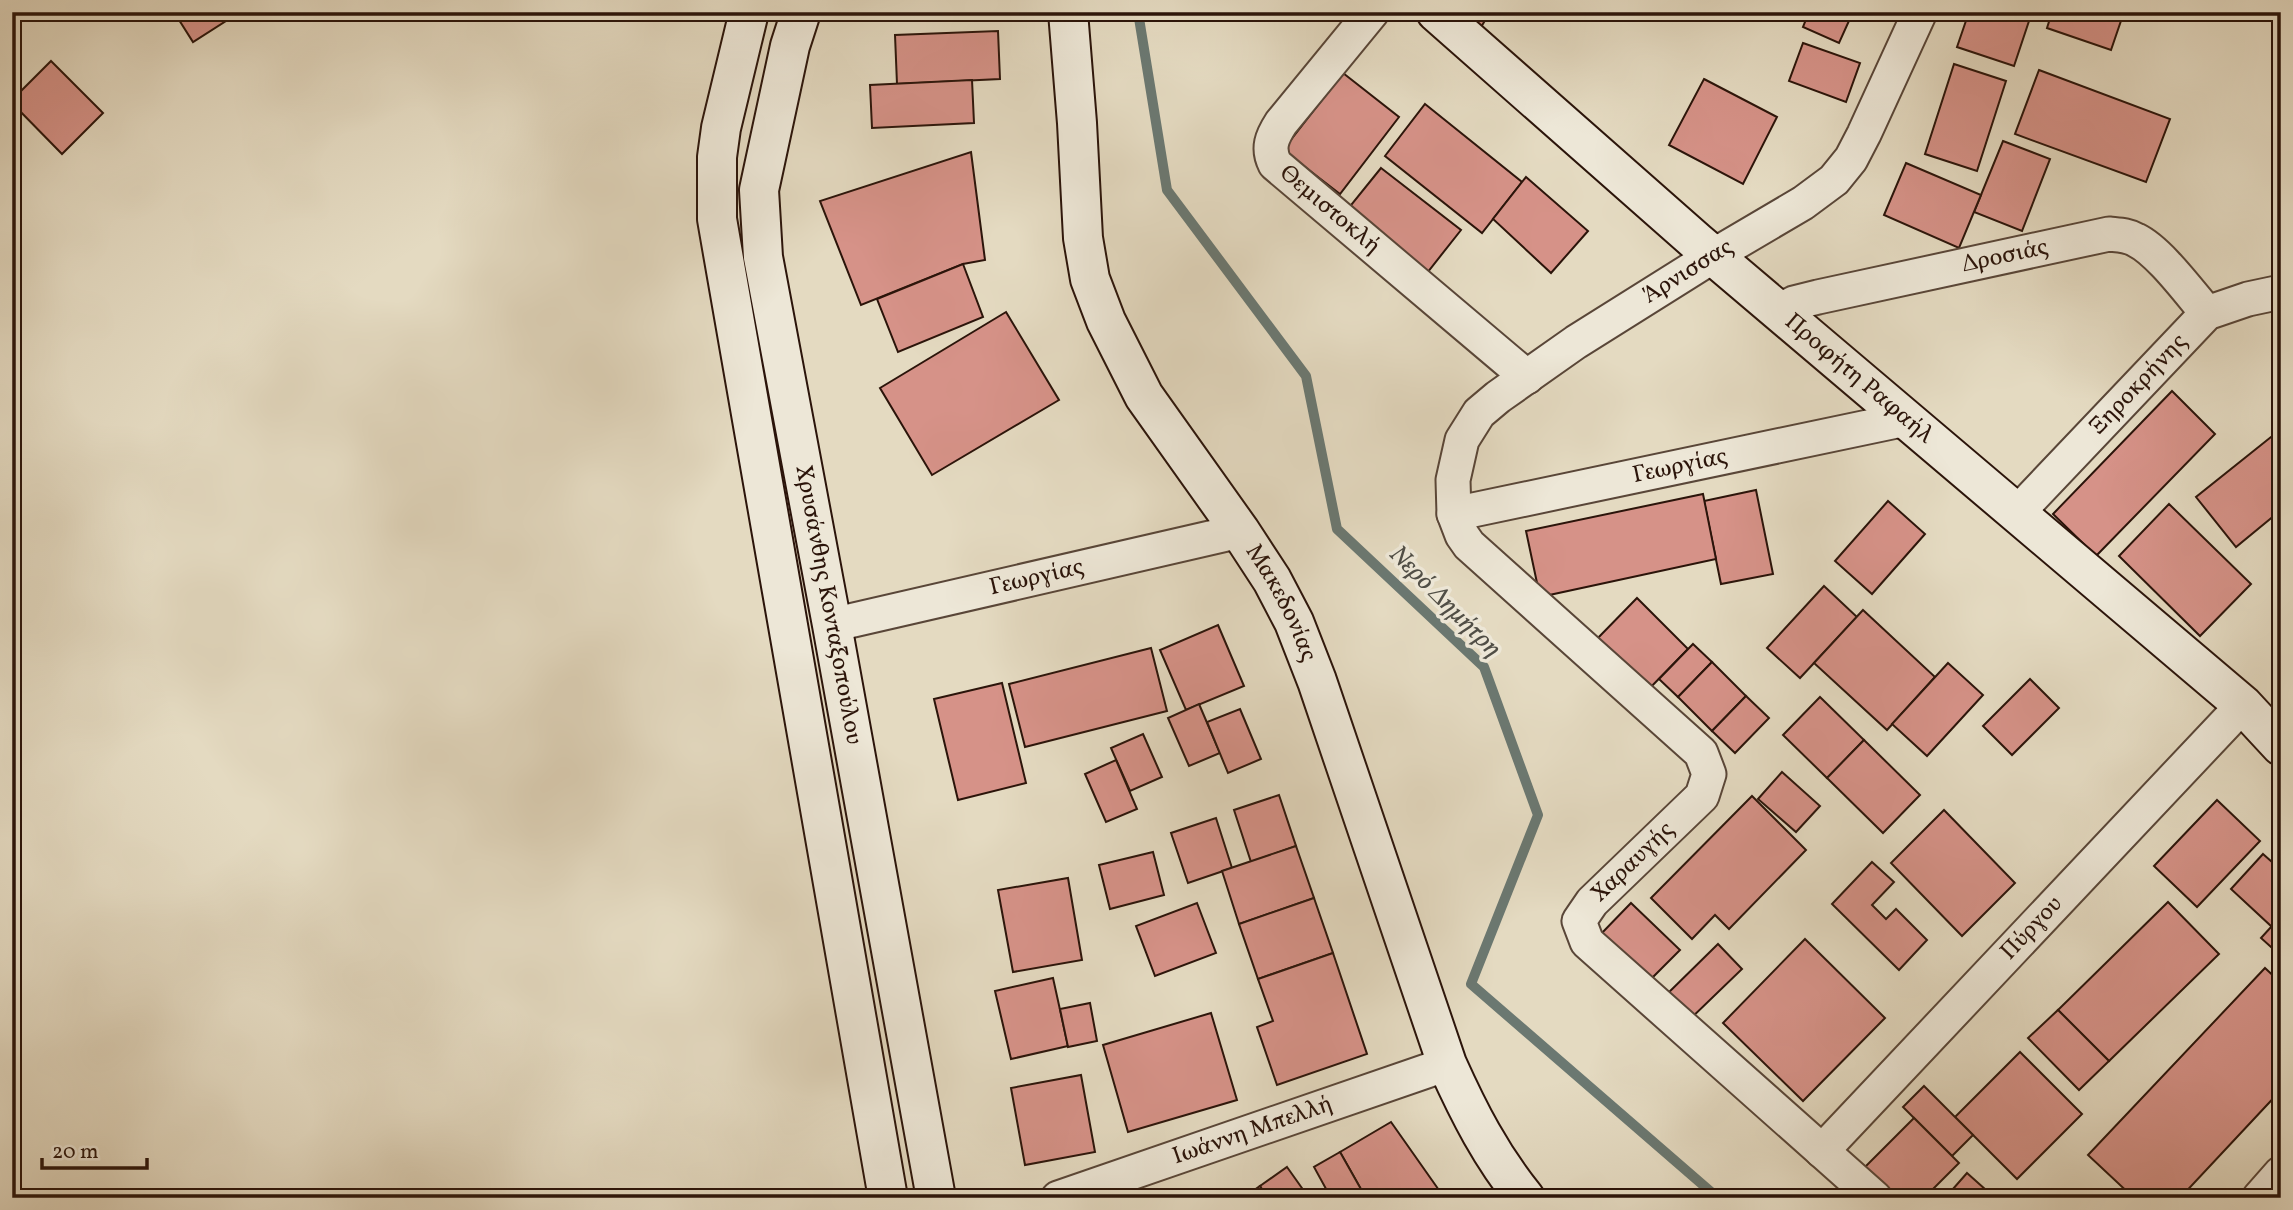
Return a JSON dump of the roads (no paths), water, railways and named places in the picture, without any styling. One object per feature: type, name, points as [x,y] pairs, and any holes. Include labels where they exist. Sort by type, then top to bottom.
[{"type":"street","name":"Χρυσάνθης Κονταξοπούλου","points":[[750,12],[720,128],[716,170],[717,219],[888,1198]]},
{"type":"street","name":"Χρυσάνθης Κονταξοπούλου","points":[[801,12],[790,46],[759,190],[762,257],[936,1198]]},
{"type":"street","name":"Μακεδονίας","points":[[1068,12],[1083,238],[1090,279],[1106,321],[1143,396],[1240,531],[1272,580],[1294,622],[1447,1064],[1472,1121],[1505,1173],[1525,1198]]},
{"type":"street","name":"Θεμιστοκλή","points":[[1372,12],[1281,123],[1273,136],[1271,156],[1275,164],[1527,377]]},
{"type":"street","name":"Προφήτη Ραφαήλ","points":[[1436,12],[1713,256],[2243,705],[2281,746]]},
{"type":"street","name":"Άρνισσας","points":[[1454,514],[1453,480],[1457,457],[1466,430],[1491,402],[1576,342],[1803,203],[1842,172],[1880,104],[1920,12]]},
{"type":"street","name":"Δροσιάς","points":[[1779,311],[1794,303],[1818,297],[2109,234],[2137,240],[2152,251],[2207,313]]},
{"type":"street","name":"Ξηροκρήνης","points":[[2017,513],[2207,313],[2248,299],[2281,292]]},
{"type":"street","name":"Γεωργίας","points":[[1454,514],[1906,419]]},
{"type":"street","name":"Χαραυγής","points":[[1454,514],[1469,545],[1701,753],[1709,774],[1702,796],[1592,902],[1579,922],[1587,942],[1875,1198]]},
{"type":"street","name":"Γεωργίας","points":[[832,625],[1240,531]]},
{"type":"street","name":"Πύργου","points":[[1822,1151],[2243,705]]},
{"type":"street","name":"Ιωάννη Μπελλή","points":[[1058,1198],[1447,1064]]},
{"type":"street","points":[[2259,1198],[2281,1173]]},
{"type":"waterway","name":"Νερό Δημήτρη","points":[[1138,12],[1167,190],[1306,376],[1337,529],[1484,667],[1538,815],[1471,984],[1718,1198]]}]
